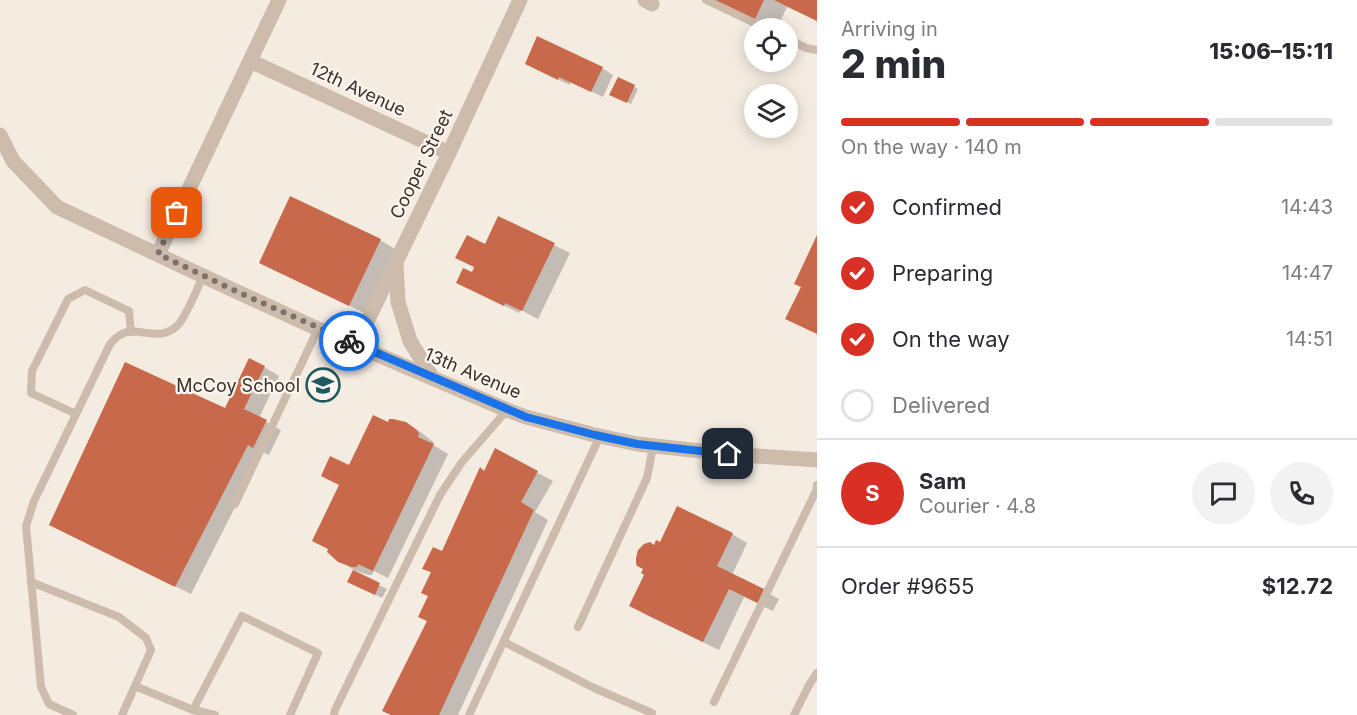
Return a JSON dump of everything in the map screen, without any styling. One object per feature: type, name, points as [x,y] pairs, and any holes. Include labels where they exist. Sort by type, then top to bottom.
[{"type":"street","points":[[158,254],[279,0]]},
{"type":"street","name":"Cooper Street","points":[[356,344],[520,0]]},
{"type":"street","name":"12th Avenue","points":[[250,61],[449,153]]},
{"type":"street","name":"13th Avenue","points":[[0,135],[13,162],[57,207],[318,329],[507,410],[526,417],[637,444],[728,454],[817,460]]},
{"type":"street","points":[[396,261],[398,302],[404,322],[410,341],[432,377]]},
{"type":"lane","points":[[706,0],[744,18]]},
{"type":"lane","points":[[798,44],[817,50]]},
{"type":"lane","points":[[73,715],[49,704],[41,687],[26,526],[34,501],[110,344],[121,334],[131,332],[160,334],[169,332],[180,324],[203,276]]},
{"type":"lane","points":[[76,414],[31,393],[32,371],[68,299],[85,290],[129,311],[131,332]]},
{"type":"lane","points":[[235,504],[318,329]]},
{"type":"lane","points":[[334,715],[440,495],[462,462],[507,410]]},
{"type":"lane","points":[[469,715],[600,436]]},
{"type":"lane","points":[[578,627],[647,478],[653,446]]},
{"type":"lane","points":[[714,702],[817,486]]},
{"type":"lane","points":[[31,582],[119,617],[146,638],[151,650],[122,715]]},
{"type":"lane","points":[[193,710],[242,616],[318,653],[290,715]]},
{"type":"lane","points":[[504,642],[594,688],[652,712]]},
{"type":"lane","points":[[794,715],[817,673]]},
{"type":"lane","points":[[135,686],[193,710],[215,715]]},
{"type":"building","points":[[706,0],[764,0],[755,18],[744,19]]},
{"type":"building","points":[[774,0],[817,0],[817,21]]},
{"type":"building","points":[[537,36],[603,67],[591,92],[559,77],[558,80],[525,64]]},
{"type":"building","points":[[618,77],[635,85],[627,103],[609,95]]},
{"type":"building","points":[[290,196],[381,239],[349,306],[259,263]]},
{"type":"building","points":[[498,216],[555,243],[522,311],[505,303],[504,306],[456,283],[463,268],[472,272],[474,267],[455,258],[467,235],[485,244]]},
{"type":"building","points":[[817,235],[817,334],[785,319],[801,287],[794,284]]},
{"type":"building","points":[[249,358],[265,366],[244,409],[267,420],[253,448],[248,445],[175,587],[49,525],[125,362],[225,408]]},
{"type":"building","points":[[373,415],[388,422],[389,419],[393,419],[406,422],[417,430],[418,437],[434,444],[373,571],[358,564],[357,567],[352,567],[338,562],[327,552],[328,549],[312,541],[339,485],[321,476],[330,456],[349,465]]},
{"type":"building","points":[[495,448],[538,471],[521,502],[534,510],[439,715],[391,715],[382,711],[427,621],[418,617],[428,596],[421,593],[431,572],[422,569],[433,547],[442,551],[480,467],[484,471]]},
{"type":"building","points":[[677,506],[733,533],[717,566],[764,589],[758,603],[729,589],[703,642],[629,606],[644,575],[641,573],[643,569],[636,563],[638,550],[644,544],[650,542],[654,545],[656,540],[660,542]]},
{"type":"building","points":[[353,570],[380,583],[375,595],[347,582]]},
{"type":"way so far","points":[[177,213],[158,254],[318,329],[349,341]]},
{"type":"place","name":"McCoy School","points":[[323,385]]},
{"type":"route","points":[[349,341],[526,417],[637,444],[728,454]]}]
